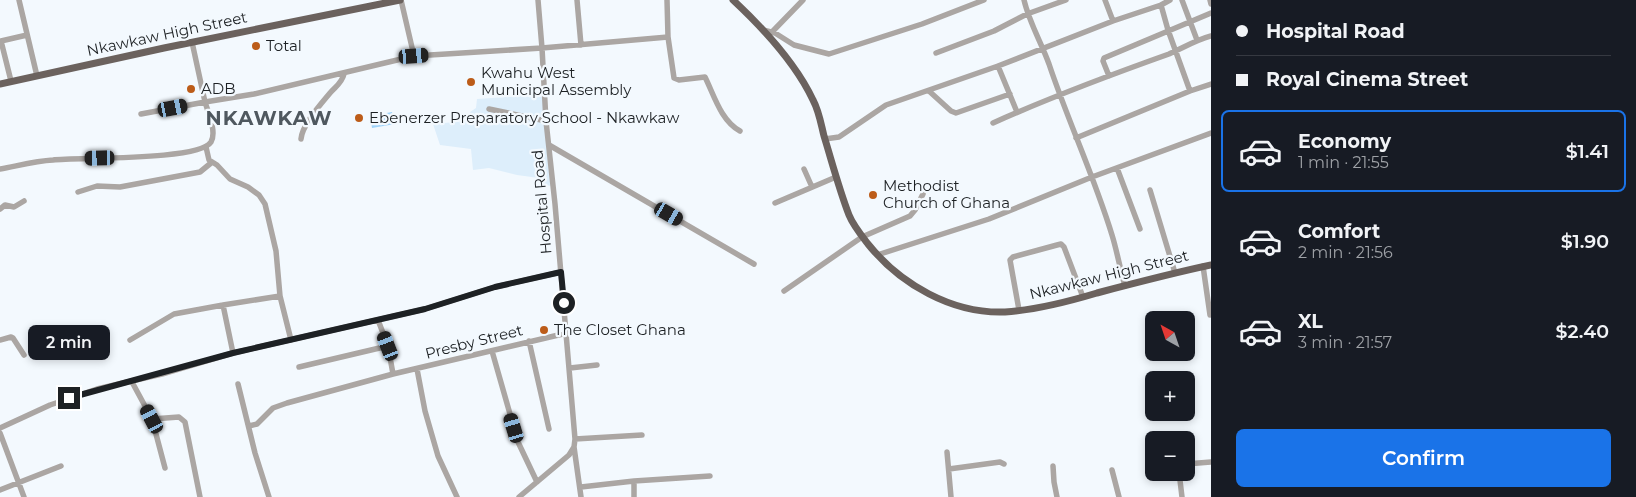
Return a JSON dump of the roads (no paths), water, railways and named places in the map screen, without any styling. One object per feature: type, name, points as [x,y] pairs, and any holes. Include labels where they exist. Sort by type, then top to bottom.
[{"type":"main road","name":"Nkawkaw High Street","points":[[0,84],[192,42],[401,0]]},
{"type":"main road","name":"Nkawkaw High Street","points":[[733,0],[763,30],[794,69],[814,101],[850,218],[862,237],[902,278],[936,297],[979,311],[1004,312],[1040,308],[1211,265]]},
{"type":"street","points":[[19,0],[37,76]]},
{"type":"street","points":[[401,0],[414,56]]},
{"type":"street","name":"Hospital Road","points":[[538,0],[546,121],[556,204],[570,368],[574,447],[581,497]]},
{"type":"street","points":[[577,0],[581,45]]},
{"type":"street","points":[[667,0],[668,37],[674,78],[679,80],[705,78],[716,103],[728,121],[740,131]]},
{"type":"street","points":[[772,32],[803,0]]},
{"type":"street","points":[[763,30],[772,32],[794,45],[829,54],[922,24],[984,0]]},
{"type":"street","points":[[1024,0],[1027,14],[1043,48],[1059,95],[1092,177],[1112,236],[1125,286]]},
{"type":"street","points":[[936,54],[994,31],[1027,14],[1066,0]]},
{"type":"street","points":[[1105,0],[1113,21]]},
{"type":"street","points":[[825,139],[839,137],[886,105],[998,66],[1170,0]]},
{"type":"street","points":[[1182,0],[1197,40]]},
{"type":"street","points":[[1210,0],[1211,4]]},
{"type":"street","points":[[1161,5],[1190,91]]},
{"type":"street","points":[[1109,76],[1103,61],[1104,58],[1211,13]]},
{"type":"street","points":[[11,81],[1,41],[27,36]]},
{"type":"street","points":[[994,123],[1059,95],[1211,36]]},
{"type":"street","points":[[140,114],[254,94],[414,56],[542,48],[668,37]]},
{"type":"street","points":[[0,169],[52,160],[178,154],[206,147],[210,144],[213,135],[192,42]]},
{"type":"street","points":[[998,66],[1017,112]]},
{"type":"street","points":[[300,139],[304,128],[332,90],[340,83],[344,74]]},
{"type":"street","points":[[1076,138],[1211,84]]},
{"type":"street","points":[[929,91],[956,113],[1010,94]]},
{"type":"street","points":[[489,110],[546,121]]},
{"type":"street","points":[[877,254],[989,218],[1211,133]]},
{"type":"street","points":[[549,145],[754,264]]},
{"type":"street","points":[[206,147],[208,160],[211,163],[217,165],[230,178],[259,195],[265,204],[276,251],[280,296],[291,340]]},
{"type":"street","points":[[78,192],[97,186],[120,187],[200,172],[211,163]]},
{"type":"street","points":[[1116,168],[1140,229]]},
{"type":"street","points":[[804,169],[812,187]]},
{"type":"street","points":[[775,203],[836,177]]},
{"type":"street","points":[[1150,190],[1175,273]]},
{"type":"street","points":[[784,291],[862,237],[910,216],[923,194]]},
{"type":"street","points":[[0,209],[7,204],[14,207],[24,201]]},
{"type":"street","points":[[1019,310],[1010,260],[1013,257],[1060,244],[1064,247],[1083,297]]},
{"type":"street","points":[[1202,266],[1210,315]]},
{"type":"street","points":[[0,428],[60,401],[97,389],[132,382],[233,353],[425,309],[495,287],[561,272]]},
{"type":"street","points":[[130,340],[174,314],[280,296]]},
{"type":"street","points":[[223,305],[233,353]]},
{"type":"street","points":[[378,320],[388,346],[393,374]]},
{"type":"street","name":"Presby Street","points":[[249,426],[258,424],[273,408],[287,403],[393,374],[567,333]]},
{"type":"street","points":[[0,340],[13,338],[24,355]]},
{"type":"street","points":[[529,341],[549,429]]},
{"type":"street","points":[[298,367],[388,346]]},
{"type":"street","points":[[492,351],[518,442],[537,482]]},
{"type":"street","points":[[570,368],[596,365]]},
{"type":"street","points":[[417,369],[425,411],[438,456],[457,497]]},
{"type":"street","points":[[132,382],[152,419],[165,468]]},
{"type":"street","points":[[238,384],[254,453],[269,497]]},
{"type":"street","points":[[152,419],[179,417],[185,422],[200,497]]},
{"type":"street","points":[[0,433],[24,497]]},
{"type":"street","points":[[575,439],[642,435]]},
{"type":"street","points":[[520,497],[569,454],[574,447]]},
{"type":"street","points":[[946,452],[951,497]]},
{"type":"street","points":[[949,469],[1000,462],[1004,464]]},
{"type":"street","points":[[1195,463],[1211,462]]},
{"type":"street","points":[[0,490],[61,466]]},
{"type":"street","points":[[1053,466],[1054,482],[1058,497]]},
{"type":"street","points":[[1112,470],[1119,497]]},
{"type":"street","points":[[580,487],[710,476]]},
{"type":"street","points":[[634,481],[634,497]]},
{"type":"street","points":[[1180,481],[1182,497]]},
{"type":"place","name":"Total","points":[[256,46]]},
{"type":"place","name":"Kwahu West Municipal Assembly","points":[[471,82]]},
{"type":"place","name":"ADB","points":[[191,89]]},
{"type":"place","name":"Ebenerzer Preparatory School - Nkawkaw","points":[[359,118]]},
{"type":"place","name":"Methodist Church of Ghana","points":[[873,195]]},
{"type":"place","name":"The Closet Ghana","points":[[544,330]]},
{"type":"district","name":"NKAWKAW","points":[[269,118]]}]
